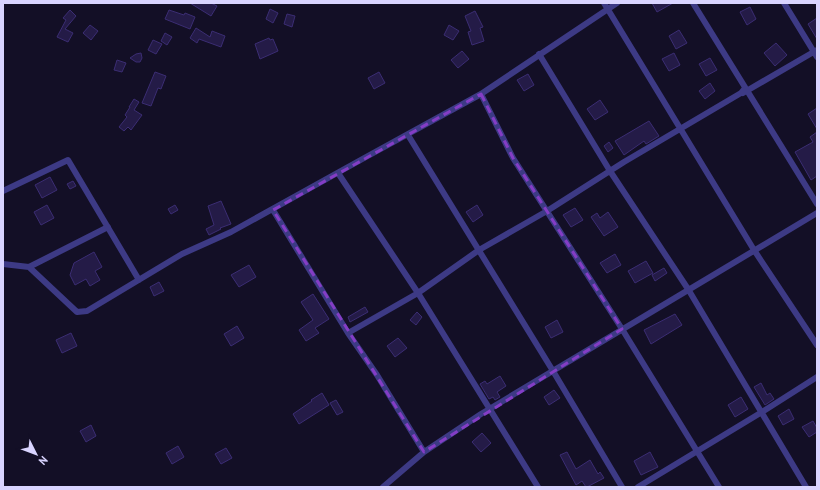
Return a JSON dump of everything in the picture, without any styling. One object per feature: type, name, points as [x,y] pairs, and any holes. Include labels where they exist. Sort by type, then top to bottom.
[{"type":"street","points":[[604,3],[754,250],[817,345]]},
{"type":"street","points":[[29,267],[77,312],[87,311],[182,254],[231,232],[273,210],[481,94],[617,3]]},
{"type":"street","points":[[692,3],[744,91],[817,204]]},
{"type":"street","points":[[348,333],[418,293],[479,250],[547,211],[680,129],[744,91],[816,53],[784,3]]},
{"type":"street","points":[[539,54],[610,171],[688,289],[806,487]]},
{"type":"street","points":[[481,94],[513,158],[622,329],[719,487]]},
{"type":"street","points":[[408,134],[622,487]]},
{"type":"street","points":[[3,191],[68,160],[139,280]]},
{"type":"street","points":[[338,173],[418,293],[538,487]]},
{"type":"street","points":[[273,210],[348,333],[377,375],[424,452]]},
{"type":"street","points":[[383,487],[424,452],[489,409],[817,212]]},
{"type":"street","points":[[3,264],[29,267],[108,227]]},
{"type":"street","points":[[638,487],[817,377]]},
{"type":"highlighted area","points":[[481,94],[513,158],[622,329],[424,452],[273,210]]},
{"type":"building","points":[[190,3],[211,3],[217,6],[211,16]]},
{"type":"building","points":[[652,3],[673,3],[657,12]]},
{"type":"building","points":[[750,7],[756,19],[747,25],[740,12]]},
{"type":"building","points":[[270,9],[278,13],[273,23],[266,19]]},
{"type":"building","points":[[70,10],[76,16],[65,29],[73,33],[68,42],[57,37],[66,20],[63,18]]},
{"type":"building","points":[[169,10],[184,15],[185,13],[195,17],[190,29],[165,19]]},
{"type":"building","points":[[475,11],[483,27],[480,28],[484,41],[472,45],[468,32],[471,31],[465,16]]},
{"type":"building","points":[[287,14],[295,16],[292,27],[284,24]]},
{"type":"building","points":[[817,18],[817,39],[808,24]]},
{"type":"building","points":[[90,25],[98,31],[91,40],[83,33]]},
{"type":"building","points":[[449,25],[459,31],[453,40],[444,35]]},
{"type":"building","points":[[196,28],[210,37],[212,31],[225,36],[221,47],[199,39],[197,43],[190,38]]},
{"type":"building","points":[[679,30],[687,43],[676,49],[669,36]]},
{"type":"building","points":[[165,33],[172,37],[167,45],[161,41]]},
{"type":"building","points":[[269,38],[270,40],[273,39],[278,51],[260,59],[255,44]]},
{"type":"building","points":[[153,40],[162,44],[156,54],[148,50]]},
{"type":"building","points":[[776,43],[787,55],[775,66],[764,53]]},
{"type":"building","points":[[462,51],[469,59],[458,68],[451,60]]},
{"type":"building","points":[[141,53],[142,58],[140,62],[136,62],[130,58],[136,54]]},
{"type":"building","points":[[674,53],[680,65],[669,71],[662,59]]},
{"type":"building","points":[[710,58],[717,70],[706,76],[699,64]]},
{"type":"building","points":[[117,60],[126,63],[122,72],[114,70]]},
{"type":"building","points":[[155,72],[166,76],[161,89],[158,88],[151,106],[142,103]]},
{"type":"building","points":[[379,72],[385,83],[374,89],[368,78]]},
{"type":"building","points":[[528,74],[534,85],[524,91],[517,80]]},
{"type":"building","points":[[710,83],[715,91],[705,99],[699,91]]},
{"type":"building","points":[[134,99],[139,102],[134,110],[142,115],[131,130],[128,127],[124,131],[119,127],[127,117],[125,115]]},
{"type":"building","points":[[600,100],[608,112],[595,120],[587,109]]},
{"type":"building","points":[[817,108],[817,129],[808,114]]},
{"type":"building","points":[[649,121],[659,136],[646,144],[644,141],[624,155],[615,141]]},
{"type":"building","points":[[817,132],[817,176],[811,180],[795,152],[813,142],[810,137]]},
{"type":"building","points":[[609,142],[613,148],[608,152],[604,146]]},
{"type":"building","points":[[50,177],[57,190],[42,198],[35,185]]},
{"type":"building","points":[[73,181],[76,186],[70,189],[67,184]]},
{"type":"building","points":[[221,201],[231,224],[220,228],[221,229],[209,235],[206,229],[214,225],[208,206]]},
{"type":"building","points":[[47,205],[54,218],[41,225],[34,212]]},
{"type":"building","points":[[175,205],[178,210],[171,214],[168,209]]},
{"type":"building","points":[[477,205],[483,215],[473,222],[466,212]]},
{"type":"building","points":[[575,208],[583,220],[571,227],[563,215]]},
{"type":"building","points":[[608,212],[618,227],[604,236],[591,217],[597,213],[600,218]]},
{"type":"building","points":[[94,252],[102,267],[95,271],[100,280],[90,286],[86,279],[75,285],[70,275],[74,263]]},
{"type":"building","points":[[615,254],[621,265],[607,273],[600,263]]},
{"type":"building","points":[[646,261],[653,273],[635,283],[628,271]]},
{"type":"building","points":[[249,265],[256,277],[239,287],[231,275]]},
{"type":"building","points":[[664,268],[667,273],[655,281],[652,275]]},
{"type":"building","points":[[159,282],[164,291],[154,296],[150,287]]},
{"type":"building","points":[[313,294],[329,319],[315,328],[319,333],[306,341],[299,330],[313,320],[301,302]]},
{"type":"building","points":[[365,307],[368,312],[350,322],[348,317]]},
{"type":"building","points":[[417,312],[422,317],[416,325],[410,320]]},
{"type":"building","points":[[675,314],[682,325],[651,344],[644,330]]},
{"type":"building","points":[[557,320],[563,332],[551,338],[545,327]]},
{"type":"building","points":[[237,326],[244,338],[231,346],[224,334]]},
{"type":"building","points":[[71,333],[77,346],[62,353],[56,340]]},
{"type":"building","points":[[398,338],[407,348],[395,357],[387,346]]},
{"type":"building","points":[[500,376],[506,386],[497,392],[500,397],[495,400],[493,397],[489,399],[480,384],[485,381],[487,384]]},
{"type":"building","points":[[761,383],[767,395],[770,393],[774,399],[765,405],[754,387]]},
{"type":"building","points":[[554,390],[560,398],[549,405],[544,397]]},
{"type":"building","points":[[322,393],[329,405],[299,424],[293,414]]},
{"type":"building","points":[[741,397],[748,409],[735,417],[728,405]]},
{"type":"building","points":[[336,400],[343,412],[337,415],[330,403]]},
{"type":"building","points":[[789,409],[794,419],[783,425],[778,416]]},
{"type":"building","points":[[813,421],[817,428],[817,432],[809,437],[802,427]]},
{"type":"building","points":[[91,425],[96,436],[86,442],[80,431]]},
{"type":"building","points":[[482,433],[491,443],[481,452],[472,442]]},
{"type":"building","points":[[178,446],[184,457],[172,464],[166,453]]},
{"type":"building","points":[[226,448],[232,458],[221,464],[215,454]]},
{"type":"building","points":[[567,452],[576,469],[590,460],[598,474],[600,472],[604,478],[587,487],[582,481],[576,485],[560,455]]},
{"type":"building","points":[[650,452],[658,467],[641,475],[634,461]]}]
